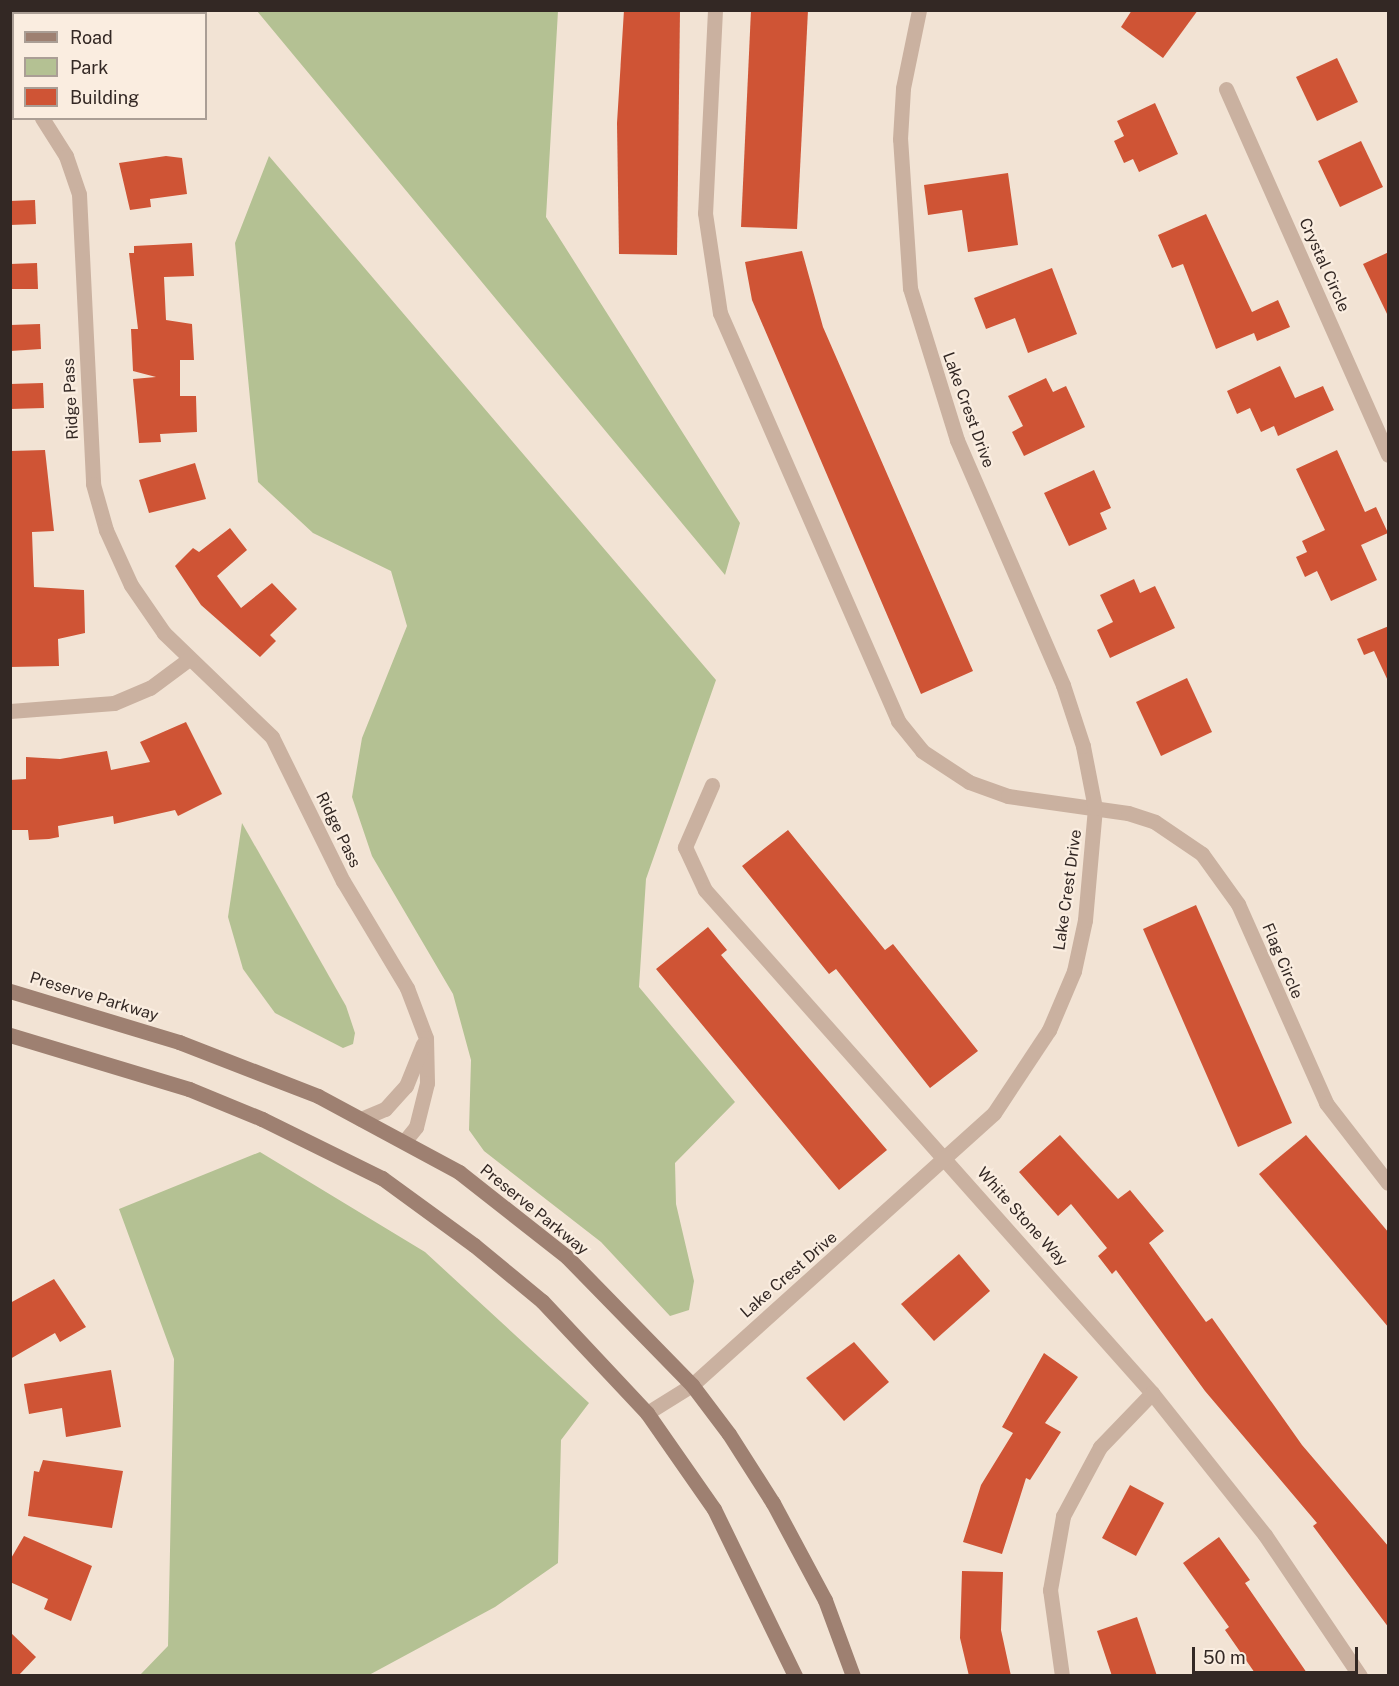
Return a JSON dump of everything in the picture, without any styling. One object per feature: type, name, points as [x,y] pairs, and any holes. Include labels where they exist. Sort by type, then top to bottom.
[{"type":"street","name":"Flag Circle","points":[[715,10],[705,213],[720,313],[875,677],[898,721],[942,768],[1008,796],[1095,808],[1155,822],[1220,873],[1326,1103],[1389,1183]]},
{"type":"street","name":"Lake Crest Drive","points":[[647,1413],[692,1385],[947,1161],[1022,1077],[1074,971],[1085,920],[1095,808],[1063,685],[957,440],[910,288],[900,139],[903,88],[919,10]]},
{"type":"street","name":"Crystal Circle","points":[[1226,89],[1389,455]]},
{"type":"street","name":"Ridge Pass","points":[[43,120],[66,156],[79,194],[96,501],[131,585],[189,659],[272,737],[343,881],[407,988],[426,1038],[425,1104],[404,1143]]},
{"type":"street","points":[[10,711],[114,703],[150,688],[189,659]]},
{"type":"street","name":"White Stone Way","points":[[712,785],[685,847],[705,890],[1152,1393],[1264,1535],[1360,1676]]},
{"type":"street","name":"Preserve Parkway","points":[[10,990],[179,1042],[318,1096],[459,1172],[567,1257],[692,1385],[773,1503],[825,1600],[853,1676]]},
{"type":"street","points":[[10,1035],[189,1089],[382,1178],[542,1301],[647,1413],[714,1509],[795,1676]]},
{"type":"street","points":[[361,1119],[385,1109],[406,1086],[426,1038]]},
{"type":"street","points":[[1062,1676],[1050,1590],[1063,1516],[1100,1447],[1152,1393]]},
{"type":"green space","points":[[257,11],[558,11],[546,217],[740,523],[725,575]]},
{"type":"green space","points":[[269,156],[716,680],[646,879],[639,987],[735,1102],[675,1163],[676,1204],[694,1281],[689,1310],[670,1316],[601,1242],[484,1151],[469,1130],[471,1060],[453,994],[372,856],[352,797],[362,738],[407,626],[391,571],[313,533],[258,482],[235,243]]},
{"type":"green space","points":[[242,823],[346,1006],[355,1033],[353,1044],[343,1048],[275,1013],[243,969],[228,917]]},
{"type":"green space","points":[[260,1152],[425,1252],[589,1403],[561,1440],[558,1563],[495,1607],[369,1675],[140,1675],[168,1646],[174,1359],[119,1209]]},
{"type":"building","points":[[624,10],[680,10],[677,255],[619,254],[617,123]]},
{"type":"building","points":[[751,10],[808,10],[797,229],[741,227]]},
{"type":"building","points":[[1132,10],[1198,10],[1163,58],[1121,27]]},
{"type":"building","points":[[1337,58],[1358,102],[1317,121],[1296,77]]},
{"type":"building","points":[[1155,103],[1178,154],[1139,172],[1133,159],[1124,163],[1114,141],[1124,136],[1117,121]]},
{"type":"building","points":[[1361,141],[1383,187],[1340,207],[1318,161]]},
{"type":"building","points":[[166,156],[182,158],[187,194],[150,199],[151,207],[130,210],[119,163]]},
{"type":"building","points":[[1008,173],[1018,245],[968,252],[962,210],[928,215],[924,185]]},
{"type":"building","points":[[35,200],[36,224],[10,225],[10,201]]},
{"type":"building","points":[[1206,214],[1252,312],[1278,300],[1290,327],[1257,341],[1254,333],[1216,349],[1183,264],[1172,268],[1158,235]]},
{"type":"building","points":[[192,243],[194,276],[164,277],[166,320],[192,324],[194,360],[180,360],[180,396],[196,396],[197,432],[160,434],[161,442],[139,443],[133,379],[156,377],[133,371],[131,329],[138,329],[129,253],[134,253],[134,246]]},
{"type":"building","points":[[802,251],[823,327],[973,671],[921,694],[752,300],[745,262]]},
{"type":"building","points":[[1389,252],[1389,318],[1363,264]]},
{"type":"building","points":[[37,263],[38,289],[10,289],[10,264]]},
{"type":"building","points":[[1052,268],[1077,334],[1028,353],[1015,318],[986,329],[974,298]]},
{"type":"building","points":[[40,324],[41,349],[10,351],[10,325]]},
{"type":"building","points":[[1280,366],[1295,398],[1323,386],[1334,410],[1278,436],[1274,426],[1261,432],[1250,408],[1237,414],[1227,391]]},
{"type":"building","points":[[1046,378],[1053,392],[1066,386],[1085,427],[1024,456],[1012,432],[1023,426],[1008,396]]},
{"type":"building","points":[[43,383],[44,408],[10,409],[10,384]]},
{"type":"building","points":[[45,450],[54,531],[32,532],[34,587],[84,590],[85,633],[58,639],[59,666],[10,667],[10,451]]},
{"type":"building","points":[[1337,450],[1365,512],[1376,507],[1388,533],[1361,545],[1377,580],[1331,601],[1317,571],[1305,577],[1296,557],[1307,552],[1302,541],[1325,530],[1296,469]]},
{"type":"building","points":[[195,463],[206,499],[149,513],[139,480]]},
{"type":"building","points":[[1094,470],[1111,508],[1100,513],[1107,529],[1069,546],[1044,493]]},
{"type":"building","points":[[230,528],[247,550],[217,576],[241,608],[272,583],[297,609],[270,635],[276,641],[260,657],[201,605],[175,566],[193,548],[199,552]]},
{"type":"building","points":[[1134,579],[1140,593],[1155,586],[1175,628],[1110,658],[1097,630],[1113,622],[1100,595]]},
{"type":"building","points":[[1389,626],[1389,683],[1374,651],[1364,655],[1357,639]]},
{"type":"building","points":[[1187,678],[1212,732],[1161,756],[1136,702]]},
{"type":"building","points":[[186,722],[222,794],[178,816],[175,810],[114,824],[113,816],[58,826],[59,837],[49,839],[29,840],[28,830],[10,830],[10,780],[26,779],[26,757],[60,759],[107,751],[111,770],[150,762],[140,742]]},
{"type":"building","points":[[788,830],[885,950],[893,944],[978,1051],[930,1088],[836,969],[829,974],[742,866]]},
{"type":"building","points":[[1196,905],[1292,1123],[1238,1147],[1143,929]]},
{"type":"building","points":[[708,927],[727,950],[721,955],[887,1150],[839,1190],[656,969]]},
{"type":"building","points":[[1060,1135],[1118,1199],[1130,1190],[1164,1231],[1149,1243],[1206,1322],[1212,1318],[1302,1445],[1389,1547],[1389,1628],[1313,1526],[1317,1523],[1205,1391],[1116,1270],[1112,1274],[1098,1256],[1107,1248],[1071,1204],[1058,1216],[1019,1172]]},
{"type":"building","points":[[1306,1135],[1389,1233],[1389,1328],[1259,1174]]},
{"type":"building","points":[[959,1254],[990,1291],[934,1341],[901,1304]]},
{"type":"building","points":[[54,1279],[86,1327],[60,1342],[55,1333],[10,1359],[10,1303]]},
{"type":"building","points":[[854,1342],[889,1382],[844,1421],[806,1378]]},
{"type":"building","points":[[1044,1353],[1078,1377],[1045,1423],[1061,1432],[1030,1480],[1026,1478],[1002,1554],[963,1542],[981,1485],[1013,1433],[1002,1427]]},
{"type":"building","points":[[111,1370],[121,1427],[66,1437],[62,1408],[29,1414],[24,1384]]},
{"type":"building","points":[[43,1460],[123,1471],[112,1528],[28,1516],[34,1471],[39,1472]]},
{"type":"building","points":[[1130,1485],[1164,1503],[1136,1556],[1102,1538]]},
{"type":"building","points":[[24,1536],[92,1566],[71,1621],[44,1609],[48,1599],[10,1582],[10,1560]]},
{"type":"building","points":[[1219,1537],[1250,1580],[1245,1583],[1309,1676],[1257,1676],[1225,1630],[1229,1627],[1183,1563]]},
{"type":"building","points":[[962,1571],[1003,1572],[1001,1630],[1011,1676],[969,1676],[960,1638]]},
{"type":"building","points":[[1137,1617],[1157,1676],[1112,1676],[1097,1631]]},
{"type":"building","points":[[10,1632],[36,1657],[18,1676],[10,1676]]}]
